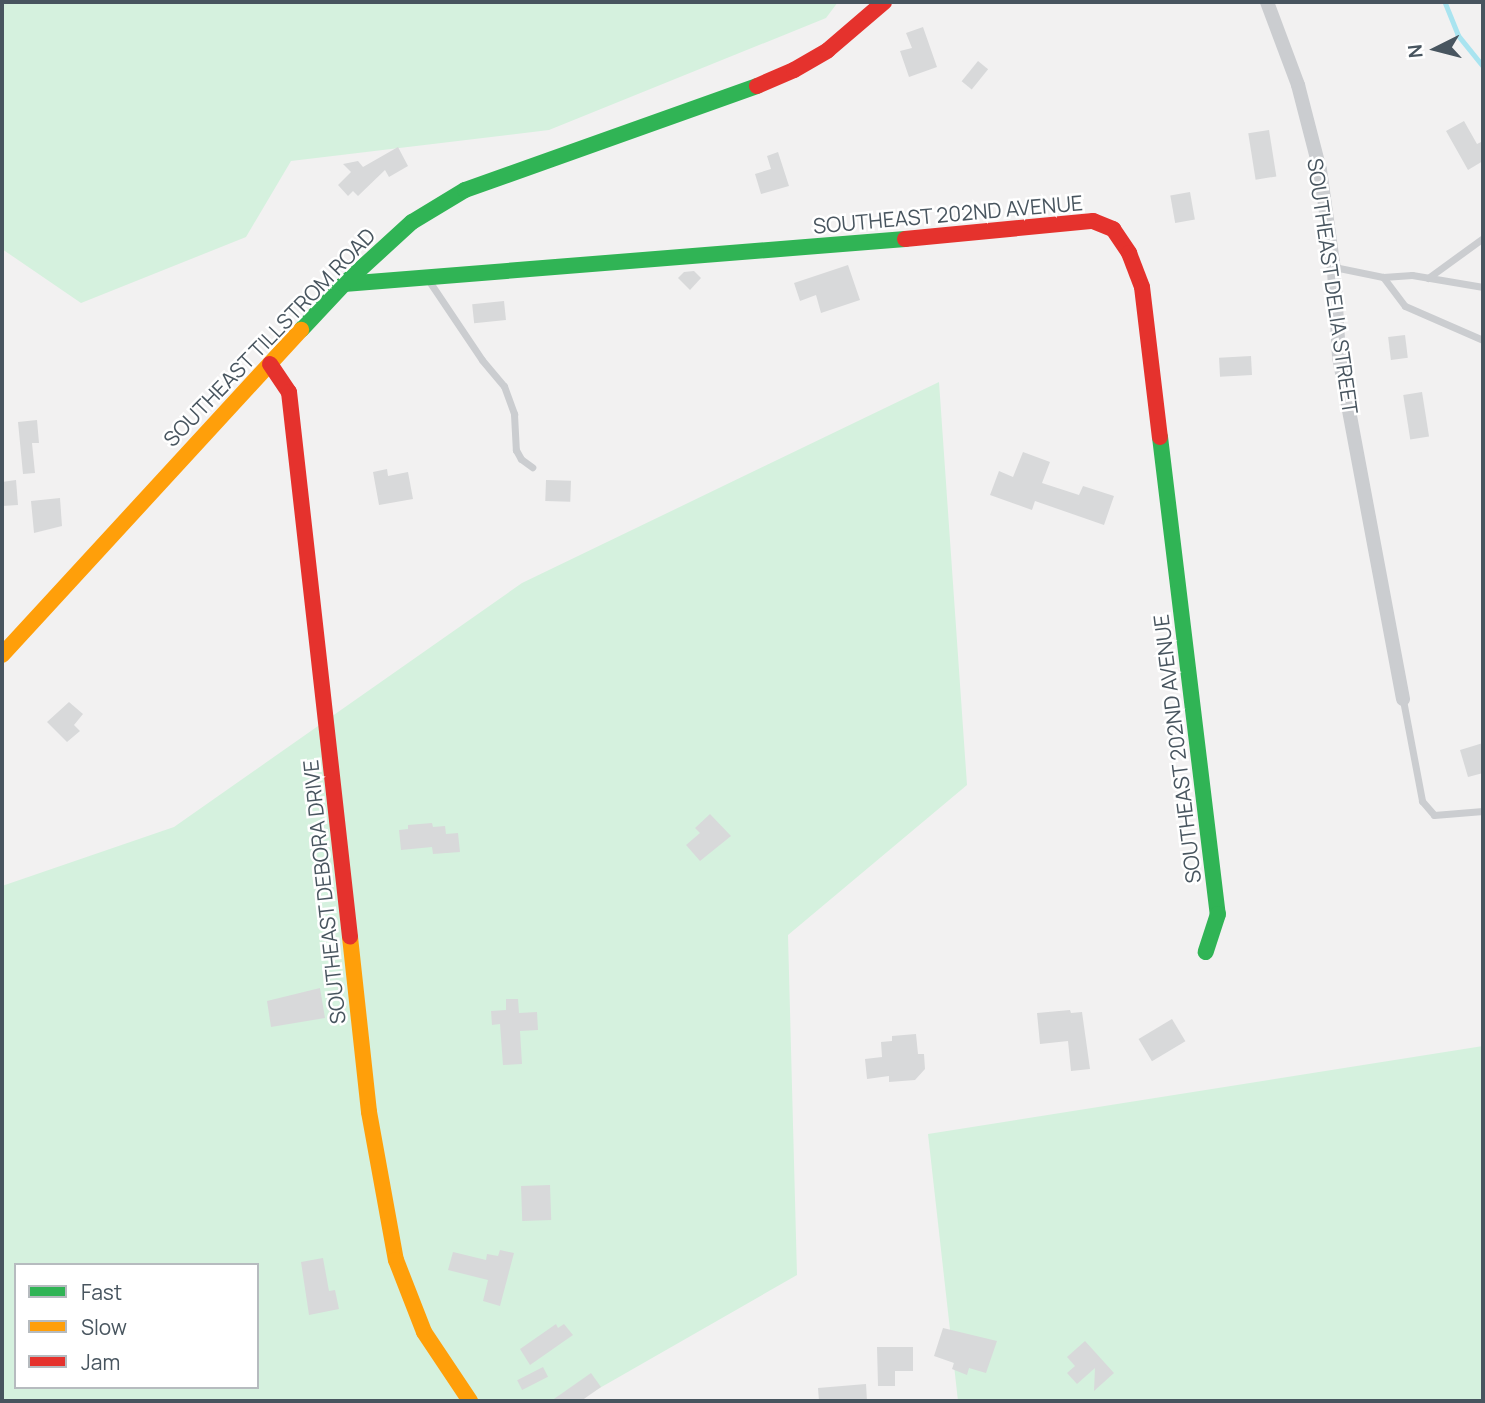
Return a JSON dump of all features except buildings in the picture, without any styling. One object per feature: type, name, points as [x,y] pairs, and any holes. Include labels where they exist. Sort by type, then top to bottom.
[{"type":"street","name":"SOUTHEAST TILLSTROM ROAD","points":[[2,655],[344,284],[381,247],[412,222],[466,190],[750,89],[794,70],[838,42],[884,2]]},
{"type":"street","name":"SOUTHEAST DELIA STREET","points":[[1267,2],[1298,85],[1311,134],[1334,267],[1339,357],[1403,699]]},
{"type":"street","name":"SOUTHEAST 202ND AVENUE","points":[[344,284],[789,250],[1093,221],[1113,229],[1129,253],[1142,287],[1218,914],[1206,952]]},
{"type":"street","name":"SOUTHEAST DEBORA DRIVE","points":[[270,364],[289,392],[346,884],[369,1112],[387,1224],[396,1260],[424,1332],[470,1401]]},
{"type":"lane","points":[[1428,278],[1483,238]]},
{"type":"lane","points":[[1334,267],[1382,277],[1394,274],[1483,287]]},
{"type":"lane","points":[[1382,277],[1405,306],[1483,340]]},
{"type":"lane","points":[[426,278],[482,360],[505,386],[514,414],[516,450],[521,459],[532,467]]},
{"type":"lane","points":[[1403,699],[1422,801],[1434,815],[1483,811]]},
{"type":"green space","points":[[2,2],[838,2],[826,18],[549,130],[291,161],[246,237],[81,303],[2,249]]},
{"type":"green space","points":[[939,382],[967,785],[788,935],[797,1275],[577,1401],[2,1401],[2,886],[174,827],[522,583]]},
{"type":"green space","points":[[1483,1046],[1483,1401],[958,1401],[928,1134]]},
{"type":"waterway","points":[[1445,2],[1458,35],[1483,66]]},
{"type":"traffic: fast","points":[[301,330],[344,284],[412,222],[465,190],[757,86]]},
{"type":"traffic: fast","points":[[344,284],[905,239]]},
{"type":"traffic: fast","points":[[1160,437],[1218,914],[1206,952]]},
{"type":"traffic: slow","points":[[2,655],[301,330]]},
{"type":"traffic: slow","points":[[350,937],[369,1112],[396,1260],[424,1332],[470,1401]]},
{"type":"traffic: jam","points":[[757,86],[794,70],[828,50],[884,2]]},
{"type":"traffic: jam","points":[[905,239],[1093,221],[1113,229],[1129,253],[1142,287],[1160,437]]},
{"type":"traffic: jam","points":[[270,364],[289,392],[350,937]]}]
